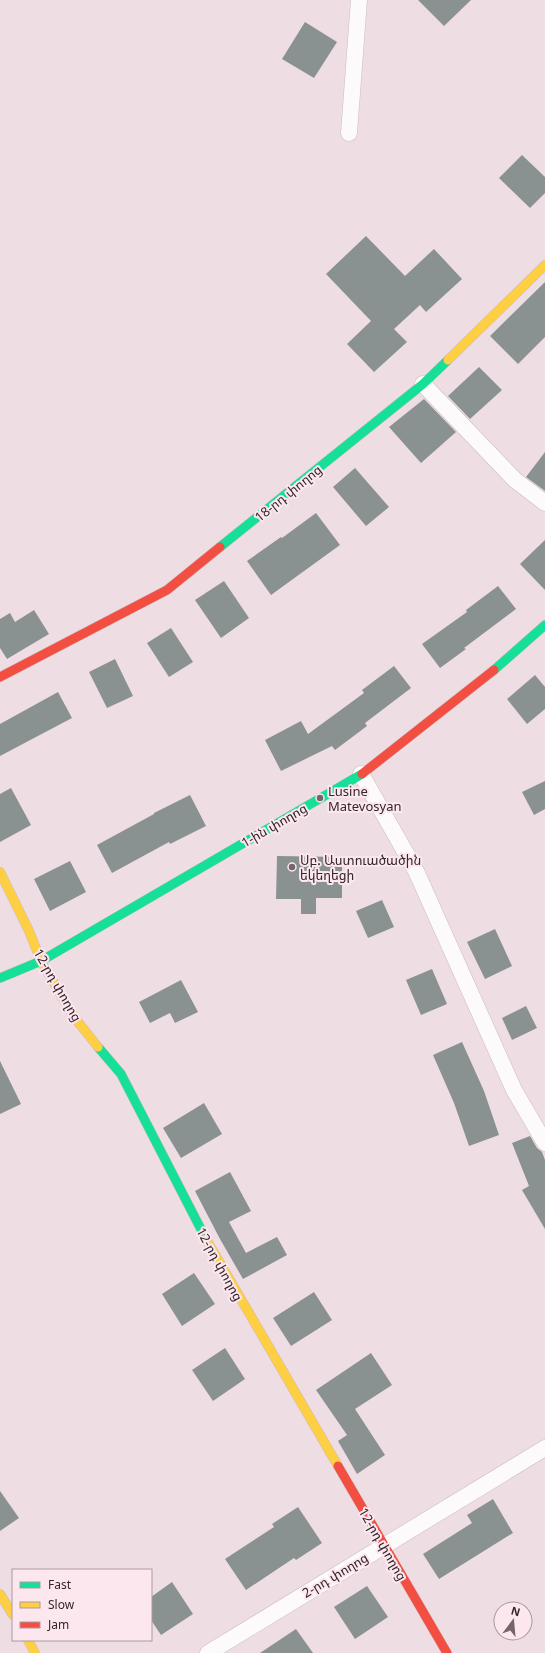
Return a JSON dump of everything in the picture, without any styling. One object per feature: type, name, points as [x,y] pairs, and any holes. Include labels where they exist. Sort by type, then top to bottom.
[{"type":"street","points":[[349,133],[360,0]]},
{"type":"street","name":"18-րդ փողոց","points":[[0,677],[167,590],[424,384],[545,265]]},
{"type":"street","points":[[424,384],[515,480],[545,503]]},
{"type":"street","name":"1-ին փողոց","points":[[0,978],[41,961],[362,774],[504,662],[545,626]]},
{"type":"street","points":[[362,774],[416,871],[514,1090],[545,1143]]},
{"type":"street","name":"12-րդ փողոց","points":[[0,872],[29,931],[41,961],[74,1017],[121,1074],[209,1245],[447,1653]]},
{"type":"street","name":"2-րդ փողոց","points":[[208,1653],[545,1448]]},
{"type":"street","points":[[0,1594],[12,1614]]},
{"type":"street","points":[[29,1641],[36,1653]]},
{"type":"building","points":[[418,0],[471,0],[444,26]]},
{"type":"building","points":[[305,22],[337,42],[314,78],[282,59]]},
{"type":"building","points":[[522,155],[545,177],[545,193],[530,208],[499,178]]},
{"type":"building","points":[[366,236],[405,276],[434,249],[462,279],[426,312],[420,305],[394,329],[407,342],[374,372],[347,344],[371,321],[326,274]]},
{"type":"building","points":[[545,282],[545,337],[518,364],[490,336]]},
{"type":"building","points":[[479,367],[502,390],[470,419],[448,396]]},
{"type":"building","points":[[424,399],[456,432],[421,463],[389,427]]},
{"type":"building","points":[[545,452],[545,491],[526,477]]},
{"type":"building","points":[[355,468],[389,507],[366,526],[333,487]]},
{"type":"building","points":[[316,513],[340,545],[271,595],[247,561]]},
{"type":"building","points":[[545,540],[545,590],[520,564]]},
{"type":"building","points":[[224,581],[249,618],[221,638],[195,600]]},
{"type":"building","points":[[498,586],[516,609],[440,668],[422,644],[467,612],[466,610]]},
{"type":"building","points":[[34,610],[49,634],[7,659],[0,648],[0,619],[10,613],[15,622]]},
{"type":"building","points":[[171,628],[193,662],[169,677],[147,643]]},
{"type":"building","points":[[115,659],[133,696],[107,708],[89,672]]},
{"type":"building","points":[[394,666],[411,688],[365,723],[367,726],[335,750],[332,746],[281,771],[265,740],[301,721],[308,734],[364,693],[362,690]]},
{"type":"building","points":[[535,675],[545,687],[545,709],[527,724],[507,699]]},
{"type":"building","points":[[58,692],[72,718],[0,756],[0,724]]},
{"type":"building","points":[[545,781],[545,809],[534,815],[522,792]]},
{"type":"building","points":[[11,788],[31,825],[0,842],[0,794]]},
{"type":"building","points":[[190,795],[206,826],[170,844],[169,842],[112,873],[97,845]]},
{"type":"building","points":[[277,856],[342,857],[342,898],[316,898],[316,914],[301,914],[301,899],[276,899]]},
{"type":"building","points":[[70,861],[86,892],[50,911],[34,879]]},
{"type":"building","points":[[382,900],[394,927],[368,938],[356,911]]},
{"type":"building","points":[[495,929],[512,966],[485,979],[467,942]]},
{"type":"building","points":[[432,969],[447,1004],[421,1015],[406,980]]},
{"type":"building","points":[[181,980],[198,1012],[175,1023],[170,1013],[150,1023],[139,1002]]},
{"type":"building","points":[[526,1006],[537,1028],[512,1040],[502,1018]]},
{"type":"building","points":[[462,1042],[484,1091],[499,1135],[469,1146],[454,1103],[433,1055]]},
{"type":"building","points":[[0,1061],[21,1104],[0,1114]]},
{"type":"building","points":[[204,1103],[222,1134],[181,1158],[163,1128]]},
{"type":"building","points":[[530,1136],[537,1148],[542,1152],[545,1160],[545,1229],[522,1190],[529,1186],[512,1143]]},
{"type":"building","points":[[230,1172],[251,1211],[229,1222],[246,1253],[277,1237],[287,1255],[243,1279],[195,1191]]},
{"type":"building","points":[[194,1273],[215,1304],[182,1326],[162,1294]]},
{"type":"building","points":[[314,1292],[332,1320],[291,1346],[273,1318]]},
{"type":"building","points":[[225,1348],[245,1379],[213,1401],[192,1370]]},
{"type":"building","points":[[371,1353],[392,1385],[355,1409],[385,1455],[357,1474],[338,1441],[347,1435],[316,1390]]},
{"type":"building","points":[[0,1491],[19,1518],[0,1531]]},
{"type":"building","points":[[493,1499],[513,1533],[439,1579],[423,1554],[472,1523],[467,1515]]},
{"type":"building","points":[[298,1507],[322,1543],[296,1560],[294,1558],[246,1590],[225,1559],[274,1527],[272,1524]]},
{"type":"building","points":[[172,1582],[193,1614],[161,1635],[152,1622],[152,1596]]},
{"type":"building","points":[[367,1586],[388,1617],[355,1639],[334,1607]]},
{"type":"building","points":[[296,1629],[313,1653],[260,1653]]},
{"type":"traffic: fast","points":[[220,547],[423,384],[448,360]]},
{"type":"traffic: fast","points":[[494,670],[545,625]]},
{"type":"traffic: fast","points":[[0,978],[41,961],[362,774]]},
{"type":"traffic: fast","points":[[98,1047],[121,1074],[206,1239]]},
{"type":"traffic: slow","points":[[448,360],[545,265]]},
{"type":"traffic: slow","points":[[0,872],[29,931],[41,961],[74,1017],[98,1047]]},
{"type":"traffic: slow","points":[[206,1239],[338,1466]]},
{"type":"traffic: slow","points":[[0,1594],[12,1613]]},
{"type":"traffic: slow","points":[[29,1641],[35,1653]]},
{"type":"traffic: jam","points":[[0,677],[167,590],[220,547]]},
{"type":"traffic: jam","points":[[362,774],[494,670]]},
{"type":"traffic: jam","points":[[338,1466],[447,1653]]},
{"type":"place","name":"Lusine Matevosyan","points":[[320,798]]},
{"type":"place","name":"Սբ. Աստուածածին եկեղեցի","points":[[292,867]]}]
